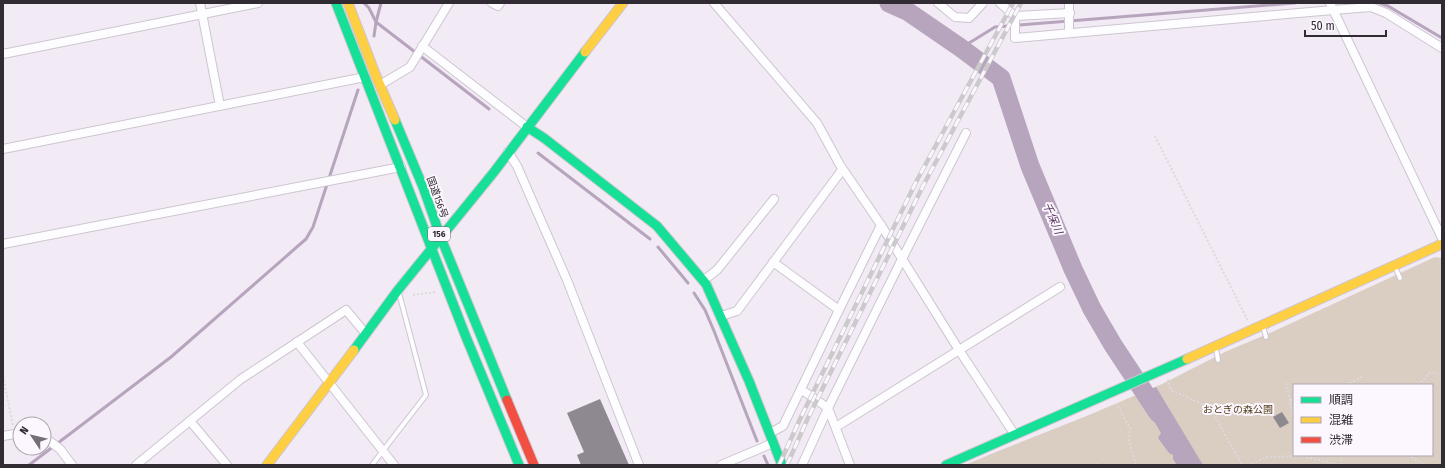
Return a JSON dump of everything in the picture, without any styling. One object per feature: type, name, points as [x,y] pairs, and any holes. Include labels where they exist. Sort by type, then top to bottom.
[{"type":"main road","name":"156","points":[[336,3],[466,337],[519,465]]},
{"type":"main road","name":"国道156号","points":[[348,3],[380,85],[423,187],[441,238],[534,465]]},
{"type":"main road","points":[[267,465],[330,384],[398,290],[494,172],[623,3]]},
{"type":"main road","points":[[527,127],[544,138],[657,226],[704,280],[722,316],[750,381],[782,465]]},
{"type":"main road","points":[[946,465],[1395,267],[1442,244]]},
{"type":"street","points":[[200,3],[220,106]]},
{"type":"street","points":[[3,54],[258,3]]},
{"type":"street","points":[[380,85],[410,67],[449,3]]},
{"type":"street","points":[[492,3],[498,6],[500,3]]},
{"type":"street","points":[[714,3],[817,123],[842,170],[881,225],[959,350],[1015,434]]},
{"type":"street","points":[[938,3],[955,17],[969,18],[983,3]]},
{"type":"street","points":[[1000,3],[1015,16],[1070,13]]},
{"type":"street","points":[[1069,3],[1069,32]]},
{"type":"street","points":[[1015,16],[1016,38],[1331,6],[1371,7],[1386,13],[1442,48]]},
{"type":"street","points":[[1331,6],[1442,238]]},
{"type":"street","points":[[422,46],[527,127]]},
{"type":"street","points":[[3,150],[365,77]]},
{"type":"street","points":[[802,465],[828,408],[966,133]]},
{"type":"street","points":[[508,152],[517,166],[567,280],[639,465]]},
{"type":"street","points":[[3,244],[400,167]]},
{"type":"street","points":[[722,316],[737,311],[842,170]]},
{"type":"street","points":[[704,280],[717,270],[774,199]]},
{"type":"street","points":[[770,433],[783,426],[802,390],[881,225]]},
{"type":"street","points":[[773,262],[839,310]]},
{"type":"street","points":[[836,428],[1060,287]]},
{"type":"street","points":[[136,465],[241,379],[346,310],[366,334]]},
{"type":"street","points":[[297,342],[394,465]]},
{"type":"street","points":[[802,390],[828,408],[850,465]]},
{"type":"street","points":[[190,421],[227,465]]},
{"type":"street","points":[[52,443],[60,448],[72,465]]},
{"type":"street","points":[[721,465],[773,443]]},
{"type":"lane","points":[[1395,267],[1400,278]]},
{"type":"lane","points":[[372,465],[382,450],[426,395],[398,290]]},
{"type":"lane","points":[[1262,326],[1266,337]]},
{"type":"lane","points":[[1216,346],[1218,360]]},
{"type":"path","points":[[1155,136],[1252,330]]},
{"type":"path","points":[[413,295],[416,296],[440,292]]},
{"type":"path","points":[[1164,369],[1171,390],[1200,403],[1212,411],[1242,465]]},
{"type":"path","points":[[1419,384],[1431,372],[1442,374]]},
{"type":"path","points":[[3,376],[13,416]]},
{"type":"path","points":[[1348,384],[1364,376]]},
{"type":"path","points":[[1286,383],[1293,415]]},
{"type":"path","points":[[1110,393],[1130,428],[1129,441],[1136,465]]},
{"type":"path","points":[[1248,465],[1267,458],[1293,456]]},
{"type":"path","points":[[1305,456],[1341,465]]},
{"type":"path","points":[[1410,456],[1424,465]]},
{"type":"green space","name":"おとぎの森公園","points":[[1435,257],[1442,258],[1442,465],[965,465],[1162,384],[1227,351],[1270,333]]},
{"type":"shaded area","points":[[1156,387],[1203,465],[1177,465],[1173,459],[1173,455],[1169,453],[1158,438],[1161,433],[1154,421],[1148,415],[1148,410],[1144,407],[1137,395]]},
{"type":"building","points":[[600,399],[629,465],[581,465],[577,455],[584,452],[567,413]]},
{"type":"building","points":[[1282,412],[1289,423],[1280,428],[1273,417]]},
{"type":"waterway","points":[[364,3],[369,8],[376,22],[489,109]]},
{"type":"waterway","points":[[374,36],[381,3]]},
{"type":"waterway","name":"千保川","points":[[889,3],[907,11],[961,48],[1001,78],[1030,166],[1073,269],[1092,309],[1113,345],[1158,413]]},
{"type":"waterway","points":[[961,48],[995,27],[1295,3]]},
{"type":"waterway","points":[[1380,3],[1388,6],[1442,38]]},
{"type":"waterway","points":[[29,465],[171,357],[306,239],[313,227],[358,90]]},
{"type":"waterway","points":[[538,153],[650,239]]},
{"type":"waterway","points":[[658,247],[688,283]]},
{"type":"waterway","points":[[694,293],[705,310],[714,331],[757,441]]},
{"type":"waterway","points":[[764,456],[768,465]]},
{"type":"railway","points":[[779,465],[916,182],[1013,3]]},
{"type":"railway","points":[[787,465],[807,420],[923,186],[1021,3]]},
{"type":"traffic: fast","points":[[336,3],[466,337],[519,465]]},
{"type":"traffic: fast","points":[[354,350],[398,290],[494,172],[585,52]]},
{"type":"traffic: fast","points":[[395,120],[507,400]]},
{"type":"traffic: fast","points":[[527,127],[544,138],[657,226],[706,284],[749,381],[782,465]]},
{"type":"traffic: fast","points":[[946,465],[1187,359]]},
{"type":"traffic: slow","points":[[348,3],[376,76],[395,120]]},
{"type":"traffic: slow","points":[[585,52],[623,3]]},
{"type":"traffic: slow","points":[[1187,359],[1442,244]]},
{"type":"traffic: slow","points":[[267,465],[354,350]]},
{"type":"traffic: jam","points":[[507,400],[534,465]]}]
